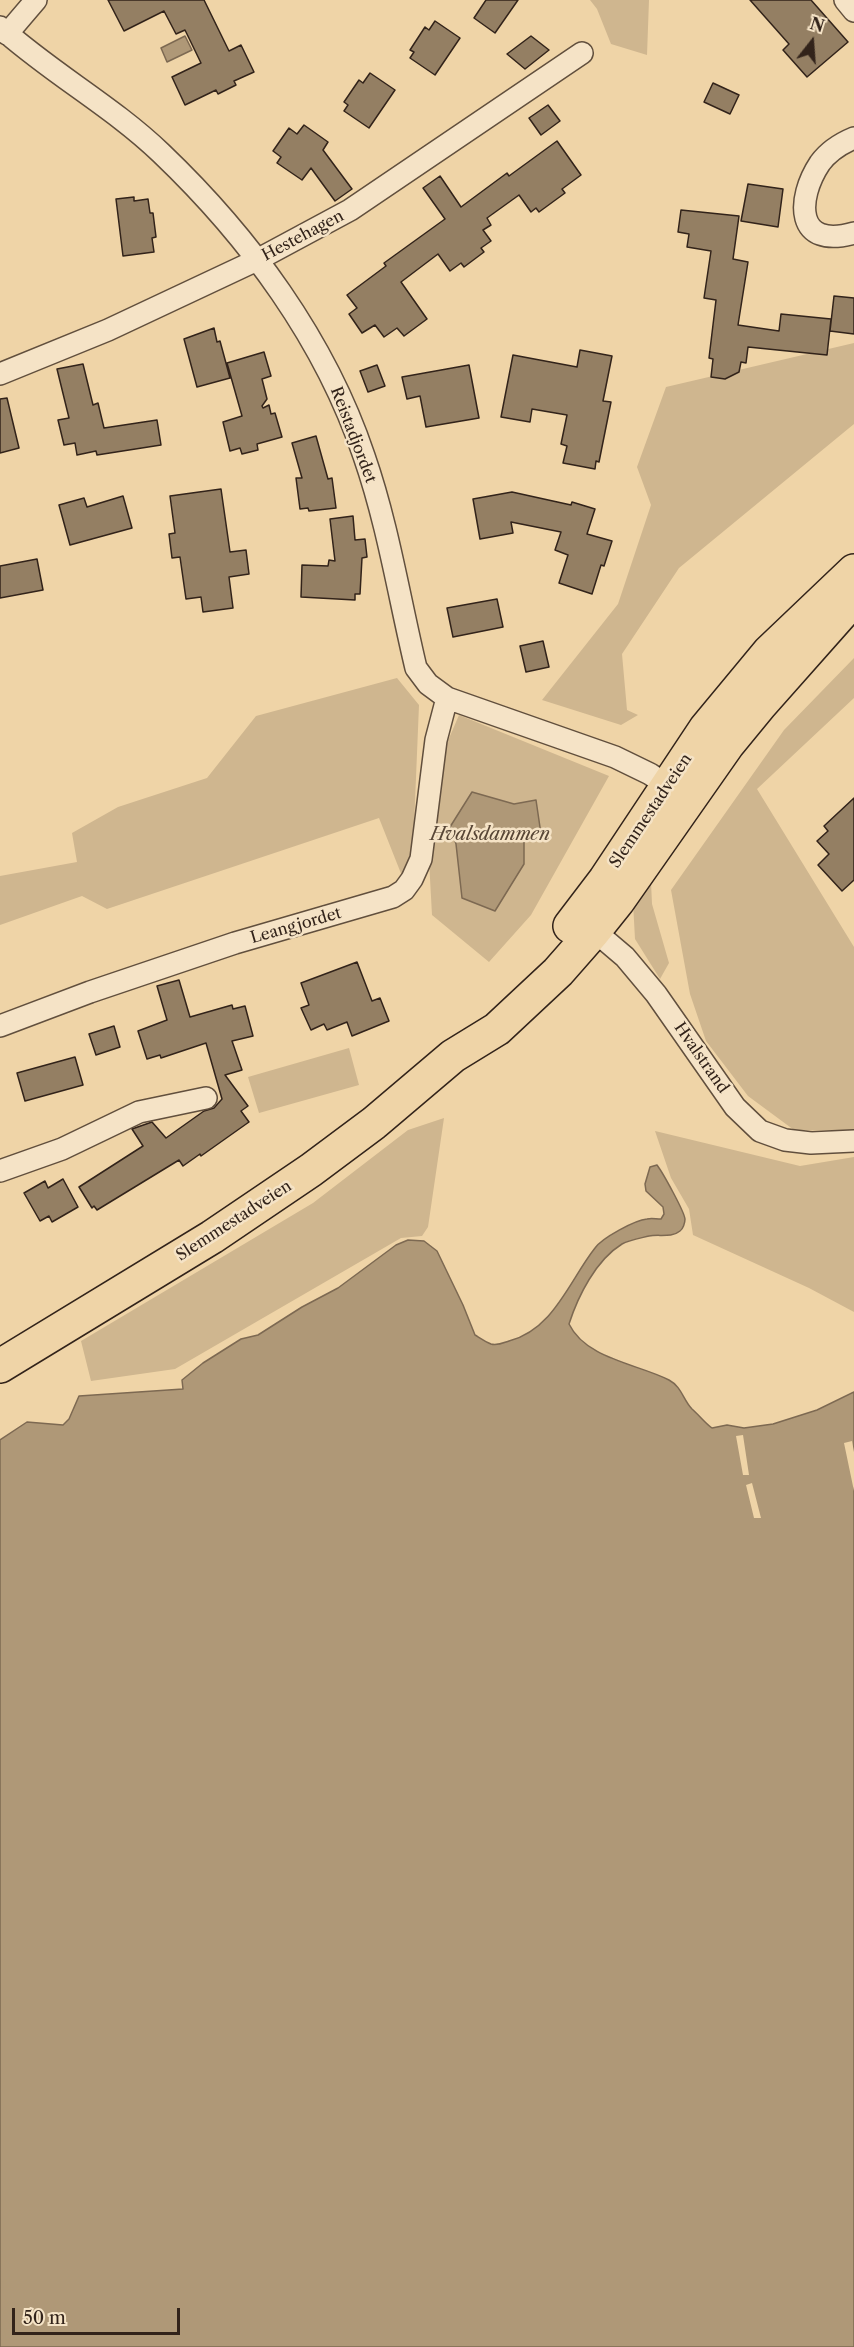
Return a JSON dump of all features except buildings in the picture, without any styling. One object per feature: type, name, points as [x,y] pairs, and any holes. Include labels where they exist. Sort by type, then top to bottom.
[{"type":"main road","name":"Slemmestadveien","points":[[0,1366],[212,1237],[310,1170],[374,1123],[453,1056],[481,1014],[541,961],[618,901],[678,793],[706,728],[769,652],[854,571]]},
{"type":"main road","name":"Slemmestadveien","points":[[678,793],[728,744],[854,599]]},
{"type":"street","points":[[4,31],[36,0]]},
{"type":"street","points":[[844,0],[854,11]]},
{"type":"street","name":"Reistadjordet","points":[[4,31],[117,116],[160,153],[232,227],[290,305],[329,374],[364,455],[388,540],[416,668],[428,684],[447,698],[615,757],[650,774],[678,793]]},
{"type":"street","name":"Hestehagen","points":[[0,374],[108,330],[257,260],[350,210],[582,53]]},
{"type":"street","points":[[854,138],[843,142],[821,162],[806,194],[804,211],[809,228],[819,235],[845,236],[854,233]]},
{"type":"street","name":"Leangjordet","points":[[0,1026],[90,992],[235,944],[393,897],[404,890],[421,859],[436,740],[447,698]]},
{"type":"street","name":"Hvalstrand","points":[[586,924],[633,966],[656,994],[735,1107],[760,1131],[785,1140],[812,1143],[854,1141]]},
{"type":"street","points":[[0,1171],[62,1149],[139,1112],[206,1098]]},
{"type":"shaded area","points":[[590,0],[649,0],[647,55],[611,44],[597,9]]},
{"type":"shaded area","points":[[854,343],[854,424],[679,568],[622,654],[627,710],[638,715],[621,725],[542,700],[618,604],[651,505],[637,467],[666,387]]},
{"type":"shaded area","points":[[854,658],[854,698],[757,789],[854,947],[854,1130],[794,1130],[748,1096],[706,1041],[690,994],[671,890],[784,730]]},
{"type":"shaded area","points":[[397,678],[419,705],[413,850],[402,876],[379,818],[107,909],[82,896],[0,925],[0,876],[77,862],[72,833],[118,807],[207,778],[256,716]]},
{"type":"shaded area","points":[[459,715],[609,776],[531,915],[489,962],[432,915],[429,860],[447,743]]},
{"type":"shaded area","points":[[651,882],[652,904],[669,963],[660,979],[635,939],[633,902]]},
{"type":"shaded area","points":[[349,1048],[359,1085],[259,1113],[248,1077]]},
{"type":"shaded area","points":[[444,1118],[428,1227],[422,1236],[401,1238],[175,1369],[91,1381],[81,1341],[313,1203],[408,1130]]},
{"type":"shaded area","points":[[655,1131],[800,1166],[854,1157],[854,1312],[809,1288],[693,1235],[689,1209],[671,1178]]},
{"type":"water","points":[[185,36],[192,50],[167,62],[161,48]]},
{"type":"water","name":"Hvalsdammen","points":[[472,792],[514,804],[536,800],[541,834],[524,840],[524,864],[495,911],[462,898],[456,844],[450,827]]},
{"type":"water","points":[[657,1165],[684,1215],[683,1227],[677,1233],[649,1236],[625,1243],[604,1259],[583,1291],[569,1324],[577,1336],[600,1353],[669,1380],[712,1428],[727,1425],[744,1428],[773,1424],[817,1410],[854,1392],[854,2347],[0,2347],[0,1440],[27,1422],[63,1425],[69,1419],[79,1396],[183,1389],[182,1380],[203,1363],[241,1339],[258,1335],[302,1307],[338,1288],[396,1245],[408,1240],[424,1241],[437,1251],[475,1335],[496,1345],[525,1335],[549,1315],[599,1244],[627,1226],[642,1220],[661,1219],[664,1214],[663,1207],[646,1191],[645,1184],[650,1167]]},
{"type":"pier","points":[[743,1435],[749,1475],[743,1475],[736,1436]]},
{"type":"pier","points":[[852,1441],[854,1452],[854,1491],[844,1443]]},
{"type":"pier","points":[[752,1483],[761,1518],[754,1518],[746,1485]]}]
